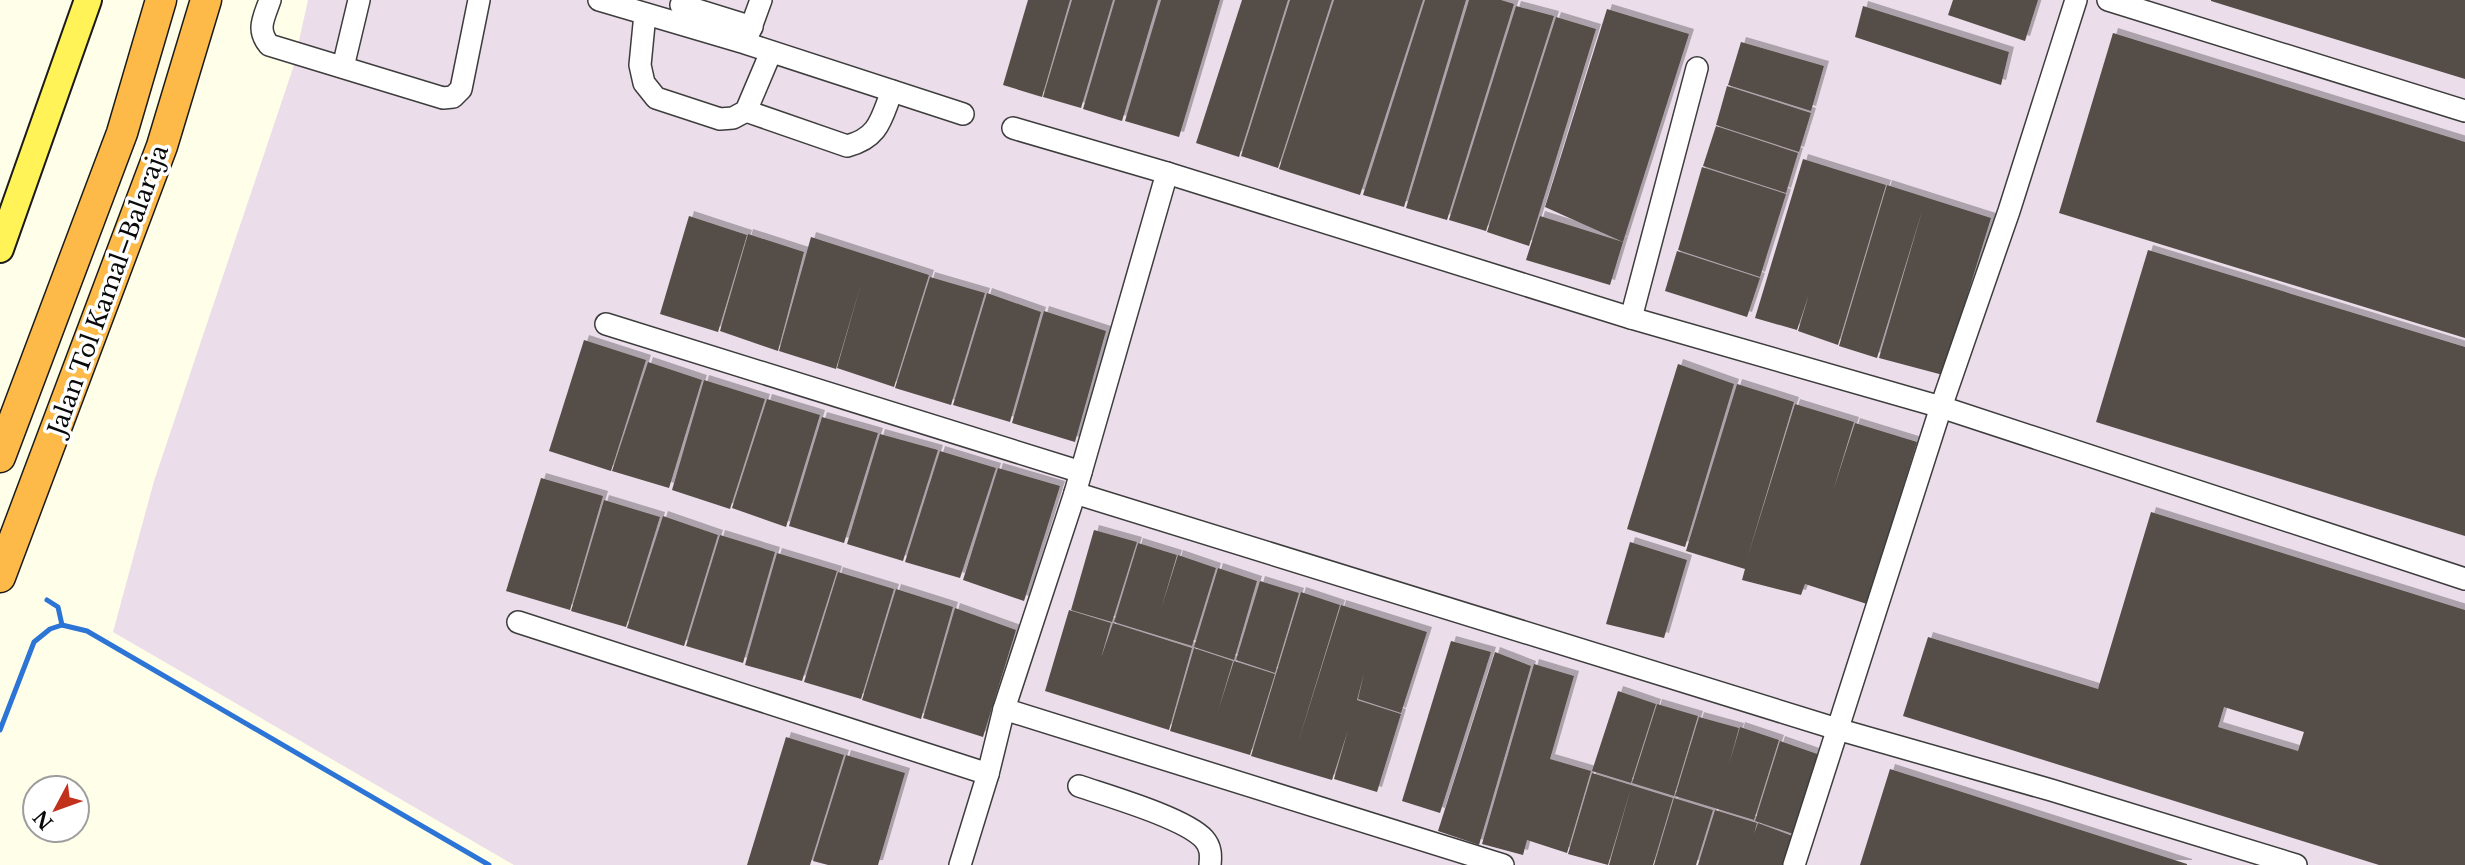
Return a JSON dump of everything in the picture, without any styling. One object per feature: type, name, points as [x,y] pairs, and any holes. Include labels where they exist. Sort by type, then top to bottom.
[{"type":"highway","name":"Jalan Tol Kamal–Balaraja","points":[[0,457],[122,133],[161,0]]},
{"type":"highway","name":"Jalan Tol Kamal–Balaraja","points":[[0,577],[162,146],[205,0]]},
{"type":"main road","points":[[0,248],[88,0]]},
{"type":"lane","points":[[270,0],[262,26],[262,36],[269,45],[443,97],[453,97],[461,89],[479,0]]},
{"type":"lane","points":[[343,67],[359,0]]},
{"type":"lane","points":[[598,0],[645,14],[679,9],[748,35],[771,52],[963,114]]},
{"type":"lane","points":[[748,35],[761,0]]},
{"type":"lane","points":[[1794,865],[1837,730],[1957,412],[2009,211],[2076,0]]},
{"type":"lane","points":[[2108,0],[2465,111]]},
{"type":"lane","points":[[645,14],[640,65],[644,83],[656,98],[720,119],[733,118],[746,111],[771,52]]},
{"type":"lane","points":[[1631,318],[1697,68]]},
{"type":"lane","points":[[746,111],[847,146],[862,142],[876,131],[892,91]]},
{"type":"lane","points":[[1013,128],[1167,173],[1631,318],[1957,412],[2465,579]]},
{"type":"lane","points":[[960,865],[988,774],[1004,709],[1078,482],[1167,173]]},
{"type":"lane","points":[[606,324],[1078,482],[1837,730],[2051,790],[2296,865]]},
{"type":"lane","points":[[518,622],[988,774]]},
{"type":"lane","points":[[1004,709],[1503,865]]},
{"type":"lane","points":[[1079,786],[1141,807],[1192,829],[1206,841],[1211,853],[1210,865]]},
{"type":"shaded area","points":[[308,0],[2465,0],[2465,865],[514,865],[113,632],[154,481],[293,68]]},
{"type":"building","points":[[1028,0],[1070,0],[1042,97],[1003,85]]},
{"type":"building","points":[[1072,0],[1113,0],[1081,108],[1043,97]]},
{"type":"building","points":[[1115,0],[1158,0],[1122,121],[1083,109]]},
{"type":"building","points":[[1161,0],[1220,0],[1179,137],[1125,121]]},
{"type":"building","points":[[1242,0],[1288,0],[1239,157],[1196,143]]},
{"type":"building","points":[[1290,0],[1332,0],[1278,168],[1241,156]]},
{"type":"building","points":[[1334,0],[1423,0],[1360,195],[1279,169]]},
{"type":"building","points":[[1425,0],[1466,0],[1404,207],[1363,195]]},
{"type":"building","points":[[1469,0],[1501,0],[1514,4],[1447,220],[1406,208]]},
{"type":"building","points":[[1953,0],[2038,0],[2025,41],[1948,15]]},
{"type":"building","points":[[2465,0],[2465,79],[2211,1]]},
{"type":"building","points":[[1516,6],[1554,16],[1486,231],[1449,220]]},
{"type":"building","points":[[1863,6],[2009,52],[2001,85],[1855,37]]},
{"type":"building","points":[[1607,9],[1689,34],[1623,242],[1545,207]]},
{"type":"building","points":[[1556,17],[1596,29],[1529,246],[1487,232]]},
{"type":"building","points":[[2113,33],[2465,142],[2465,338],[2059,213]]},
{"type":"building","points":[[1741,42],[1824,66],[1811,111],[1728,85]]},
{"type":"building","points":[[1727,86],[1811,113],[1799,152],[1716,125]]},
{"type":"building","points":[[1716,126],[1798,153],[1786,193],[1703,166]]},
{"type":"building","points":[[1803,159],[1886,185],[1838,345],[1798,331],[1809,294],[1797,330],[1755,318]]},
{"type":"building","points":[[1702,167],[1786,194],[1760,277],[1678,250]]},
{"type":"building","points":[[1887,185],[1991,218],[1943,375],[1879,358],[1923,208],[1877,358],[1839,346]]},
{"type":"building","points":[[689,216],[747,235],[718,332],[660,314]]},
{"type":"building","points":[[1540,216],[1623,242],[1610,285],[1526,260]]},
{"type":"building","points":[[748,234],[804,252],[778,351],[720,331]]},
{"type":"building","points":[[811,237],[929,275],[894,387],[837,368],[861,284],[836,369],[779,351]]},
{"type":"building","points":[[2148,250],[2465,347],[2465,536],[2096,422]]},
{"type":"building","points":[[1677,251],[1760,278],[1747,317],[1665,291]]},
{"type":"building","points":[[930,277],[985,293],[951,405],[895,388]]},
{"type":"building","points":[[987,293],[1041,312],[1010,422],[953,405]]},
{"type":"building","points":[[1044,311],[1106,331],[1075,442],[1012,423]]},
{"type":"building","points":[[584,340],[646,360],[611,471],[549,451]]},
{"type":"building","points":[[648,362],[702,380],[669,488],[612,471]]},
{"type":"building","points":[[1678,364],[1734,384],[1685,547],[1627,529]]},
{"type":"building","points":[[704,380],[765,399],[730,509],[672,490]]},
{"type":"building","points":[[1737,384],[1794,402],[1747,559],[1795,404],[1854,422],[1833,491],[1855,423],[1917,442],[1867,604],[1805,584],[1801,595],[1742,580],[1745,569],[1686,551]]},
{"type":"building","points":[[767,399],[820,415],[786,527],[732,508]]},
{"type":"building","points":[[822,417],[878,433],[844,543],[789,526]]},
{"type":"building","points":[[880,434],[938,450],[903,561],[847,544]]},
{"type":"building","points":[[940,451],[996,468],[960,578],[905,562]]},
{"type":"building","points":[[998,468],[1060,486],[1024,601],[963,580]]},
{"type":"building","points":[[541,478],[603,496],[570,610],[506,591]]},
{"type":"building","points":[[604,500],[660,517],[626,627],[571,611]]},
{"type":"building","points":[[2151,512],[2465,610],[2465,865],[2379,865],[1903,716],[1928,637],[2098,689]],"holes":[[[2224,707],[2304,732],[2298,751],[2218,727]]]},
{"type":"building","points":[[663,516],[718,535],[684,646],[627,628]]},
{"type":"building","points":[[1094,530],[1137,542],[1112,622],[1071,610]]},
{"type":"building","points":[[720,535],[775,552],[743,663],[686,646]]},
{"type":"building","points":[[1630,542],[1687,560],[1664,638],[1606,624]]},
{"type":"building","points":[[1138,543],[1177,555],[1161,609],[1178,555],[1216,568],[1192,646],[1114,622]]},
{"type":"building","points":[[777,553],[837,571],[802,681],[745,665]]},
{"type":"building","points":[[1218,568],[1257,581],[1234,660],[1194,647]]},
{"type":"building","points":[[838,572],[894,589],[861,699],[804,682]]},
{"type":"building","points":[[1260,581],[1299,593],[1275,673],[1236,660]]},
{"type":"building","points":[[896,589],[953,607],[921,719],[862,700]]},
{"type":"building","points":[[1301,592],[1340,605],[1297,746],[1341,605],[1427,632],[1401,713],[1358,699],[1364,673],[1357,700],[1401,714],[1377,792],[1334,779],[1348,730],[1332,780],[1251,756]]},
{"type":"building","points":[[955,608],[1016,630],[983,737],[923,718]]},
{"type":"building","points":[[1069,610],[1111,623],[1101,658],[1113,623],[1192,648],[1169,730],[1045,691]]},
{"type":"building","points":[[1451,641],[1491,652],[1440,813],[1402,801]]},
{"type":"building","points":[[1194,648],[1233,661],[1218,711],[1234,661],[1275,674],[1250,755],[1170,731]]},
{"type":"building","points":[[1495,652],[1531,666],[1479,845],[1438,831]]},
{"type":"building","points":[[1534,664],[1574,676],[1550,759],[1591,771],[1567,853],[1527,840],[1523,855],[1482,844]]},
{"type":"building","points":[[1618,691],[1656,704],[1631,783],[1592,771]]},
{"type":"building","points":[[1657,704],[1698,716],[1674,796],[1632,783]]},
{"type":"building","points":[[1699,717],[1739,728],[1729,764],[1740,727],[1779,740],[1754,820],[1675,796]]},
{"type":"building","points":[[786,737],[844,755],[810,865],[747,865]]},
{"type":"building","points":[[1780,741],[1823,756],[1799,836],[1755,821]]},
{"type":"building","points":[[846,755],[905,773],[878,865],[828,865],[813,861]]},
{"type":"building","points":[[1890,769],[2187,864],[2187,865],[1860,865]]},
{"type":"building","points":[[1592,773],[1673,798],[1653,865],[1609,865],[1631,788],[1608,865],[1568,854]]},
{"type":"building","points":[[1674,798],[1713,810],[1696,865],[1654,865]]},
{"type":"building","points":[[1715,810],[1757,823],[1754,834],[1758,823],[1798,838],[1790,865],[1698,865]]},
{"type":"waterway","points":[[47,600],[58,607],[62,625]]},
{"type":"waterway","points":[[0,730],[34,642],[50,629],[62,625],[87,631],[489,865]]}]
